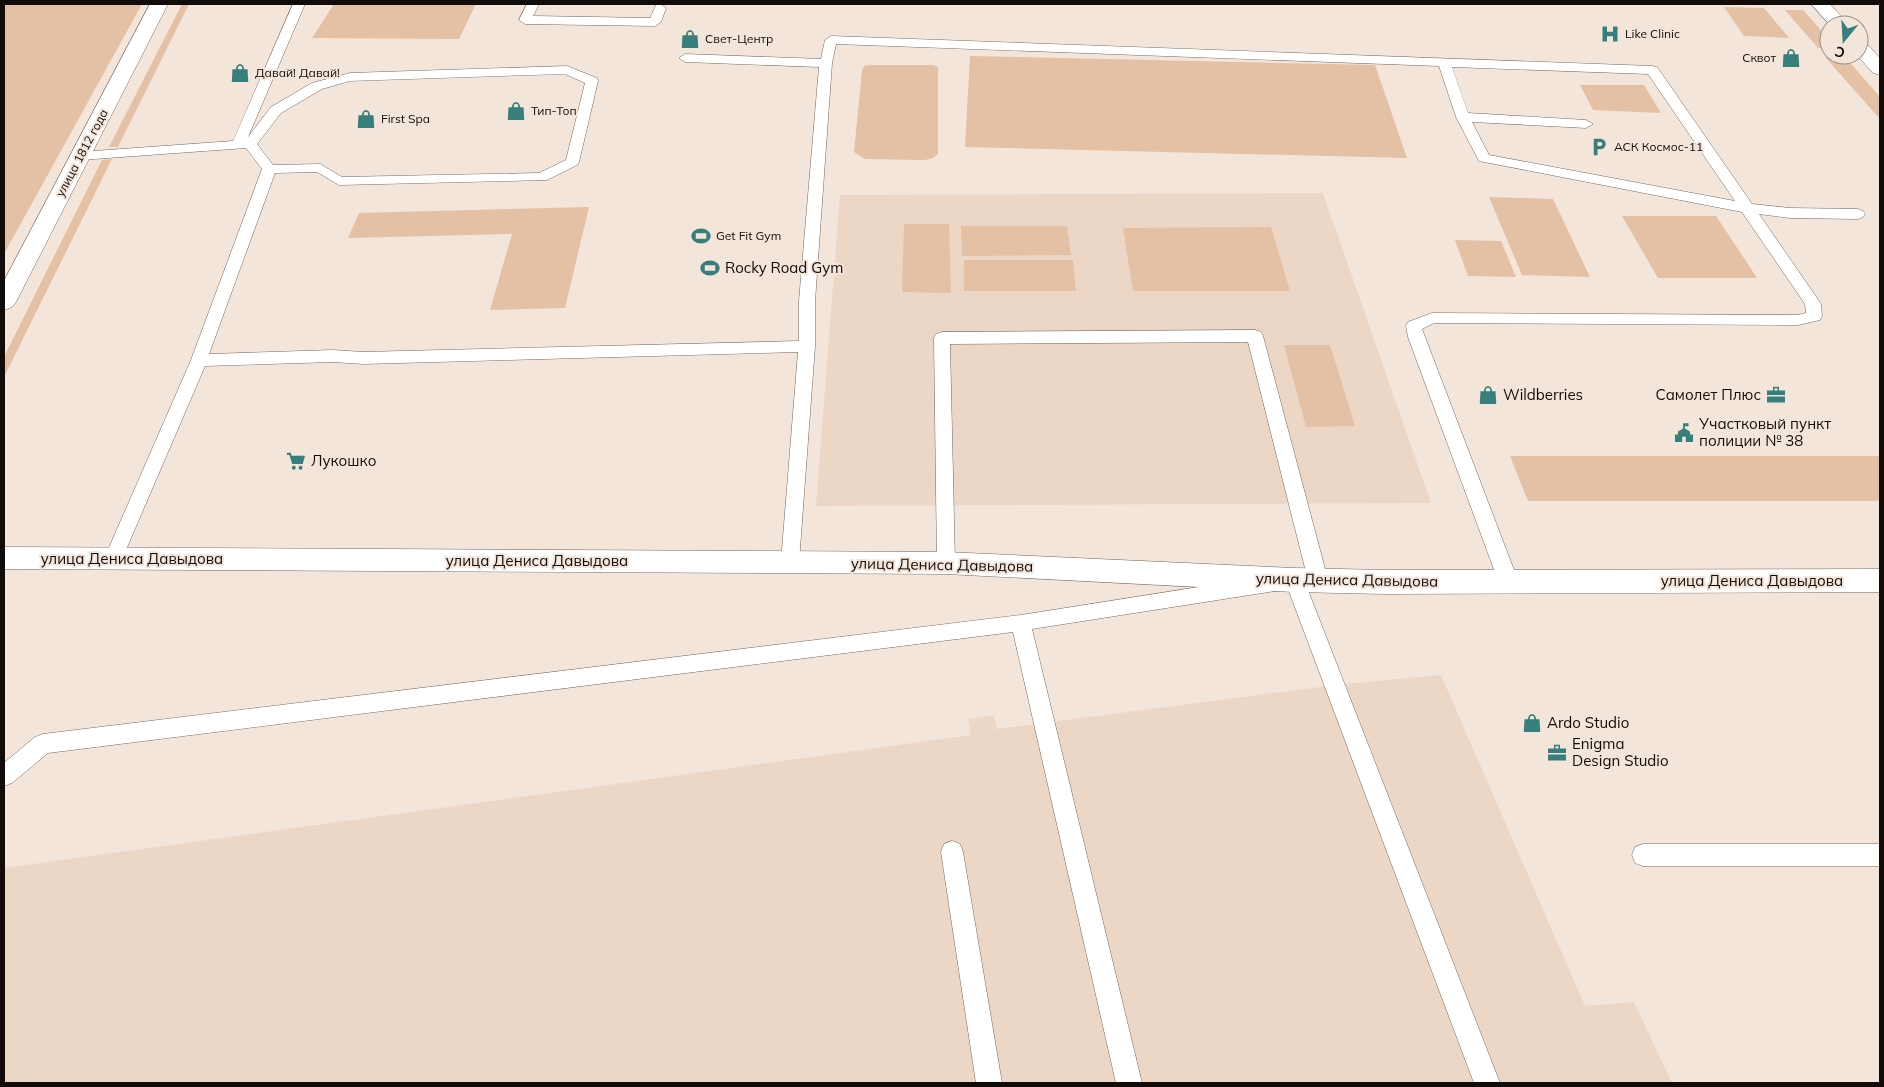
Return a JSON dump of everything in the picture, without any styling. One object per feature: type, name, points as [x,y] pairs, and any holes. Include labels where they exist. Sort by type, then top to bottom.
[{"type":"street","name":"улица 1812 года","points":[[4,302],[160,4]]},
{"type":"street","points":[[1821,4],[1831,15]]},
{"type":"street","points":[[1869,56],[1880,68]]},
{"type":"street","name":"улица Дениса Давыдова","points":[[4,558],[946,563],[1306,580],[1509,583],[1880,581]]},
{"type":"lane","points":[[244,144],[298,4]]},
{"type":"lane","points":[[533,4],[525,20],[655,22],[660,8]]},
{"type":"lane","points":[[790,562],[807,346],[807,300],[826,63],[831,40],[1652,70],[1813,304],[1814,316],[1798,320],[1432,318],[1414,326],[1416,337],[1509,583]]},
{"type":"lane","points":[[685,58],[826,63]]},
{"type":"lane","points":[[1444,62],[1463,117],[1484,158],[1746,208],[1790,213],[1858,214]]},
{"type":"lane","points":[[80,156],[244,144],[276,110],[317,86],[350,76],[568,70],[592,81],[572,162],[542,177],[339,181],[320,168],[269,169],[244,144]]},
{"type":"lane","points":[[1463,117],[1586,124]]},
{"type":"lane","points":[[113,559],[199,360],[269,169]]},
{"type":"lane","points":[[946,563],[942,338],[1255,336],[1306,580],[1487,1083]]},
{"type":"lane","points":[[199,360],[333,356],[363,358],[807,346]]},
{"type":"lane","points":[[4,776],[43,744],[1020,623],[1306,580]]},
{"type":"lane","points":[[1020,623],[1129,1083]]},
{"type":"lane","points":[[952,852],[989,1083]]},
{"type":"lane","points":[[1643,855],[1880,854]]},
{"type":"shaded area","points":[[4,4],[142,4],[4,254]]},
{"type":"shaded area","points":[[182,4],[189,4],[118,147],[109,147]]},
{"type":"shaded area","points":[[334,4],[476,4],[459,39],[312,38]]},
{"type":"shaded area","points":[[1724,7],[1764,8],[1789,38],[1744,36]]},
{"type":"shaded area","points":[[1785,10],[1803,10],[1819,28],[1818,48]]},
{"type":"shaded area","points":[[970,56],[1375,65],[1407,158],[965,147]]},
{"type":"shaded area","points":[[933,65],[938,67],[938,154],[933,158],[925,160],[865,159],[854,152],[862,71],[864,66]]},
{"type":"shaded area","points":[[1832,65],[1852,65],[1880,97],[1880,119]]},
{"type":"shaded area","points":[[1580,85],[1644,85],[1661,113],[1593,110]]},
{"type":"shaded area","points":[[112,159],[4,377],[4,357],[102,160]]},
{"type":"shaded area","points":[[1323,193],[1431,503],[816,506],[840,195]]},
{"type":"shaded area","points":[[1489,197],[1553,199],[1590,277],[1522,275]]},
{"type":"shaded area","points":[[589,207],[565,308],[490,310],[512,234],[348,238],[359,213]]},
{"type":"shaded area","points":[[1622,216],[1716,216],[1757,278],[1658,278]]},
{"type":"shaded area","points":[[904,224],[949,224],[951,293],[902,292]]},
{"type":"shaded area","points":[[961,226],[1067,226],[1071,255],[962,256]]},
{"type":"shaded area","points":[[1271,227],[1290,291],[1133,291],[1123,228]]},
{"type":"shaded area","points":[[1455,240],[1501,241],[1516,277],[1468,276]]},
{"type":"shaded area","points":[[964,260],[1073,260],[1076,291],[964,291]]},
{"type":"shaded area","points":[[1284,345],[1330,345],[1355,426],[1306,427]]},
{"type":"shaded area","points":[[1510,456],[1880,456],[1880,501],[1528,501]]},
{"type":"shaded area","points":[[1441,675],[1585,1006],[1634,1002],[1672,1083],[4,1083],[4,868],[971,735],[968,719],[994,715],[997,729],[1335,685]]},
{"type":"place","name":"Like Clinic","points":[[1610,34]]},
{"type":"place","name":"Свет-Центр","points":[[690,39]]},
{"type":"place","name":"Сквот","points":[[1791,58]]},
{"type":"place","name":"Давай! Давай!","points":[[240,73]]},
{"type":"place","name":"Тип-Топ","points":[[516,111]]},
{"type":"place","name":"First Spa","points":[[366,119]]},
{"type":"place","name":"АСК Космос-11","points":[[1599,147]]},
{"type":"place","name":"Get Fit Gym","points":[[701,236]]},
{"type":"place","name":"Rocky Road Gym","points":[[710,268]]},
{"type":"place","name":"Wildberries","points":[[1488,395]]},
{"type":"place","name":"Самолет Плюс","points":[[1776,395]]},
{"type":"place","name":"Участковый пункт полиции № 38","points":[[1684,433]]},
{"type":"place","name":"Лукошко","points":[[296,461]]},
{"type":"place","name":"Ardo Studio","points":[[1532,723]]},
{"type":"place","name":"Enigma Design Studio","points":[[1557,753]]}]
